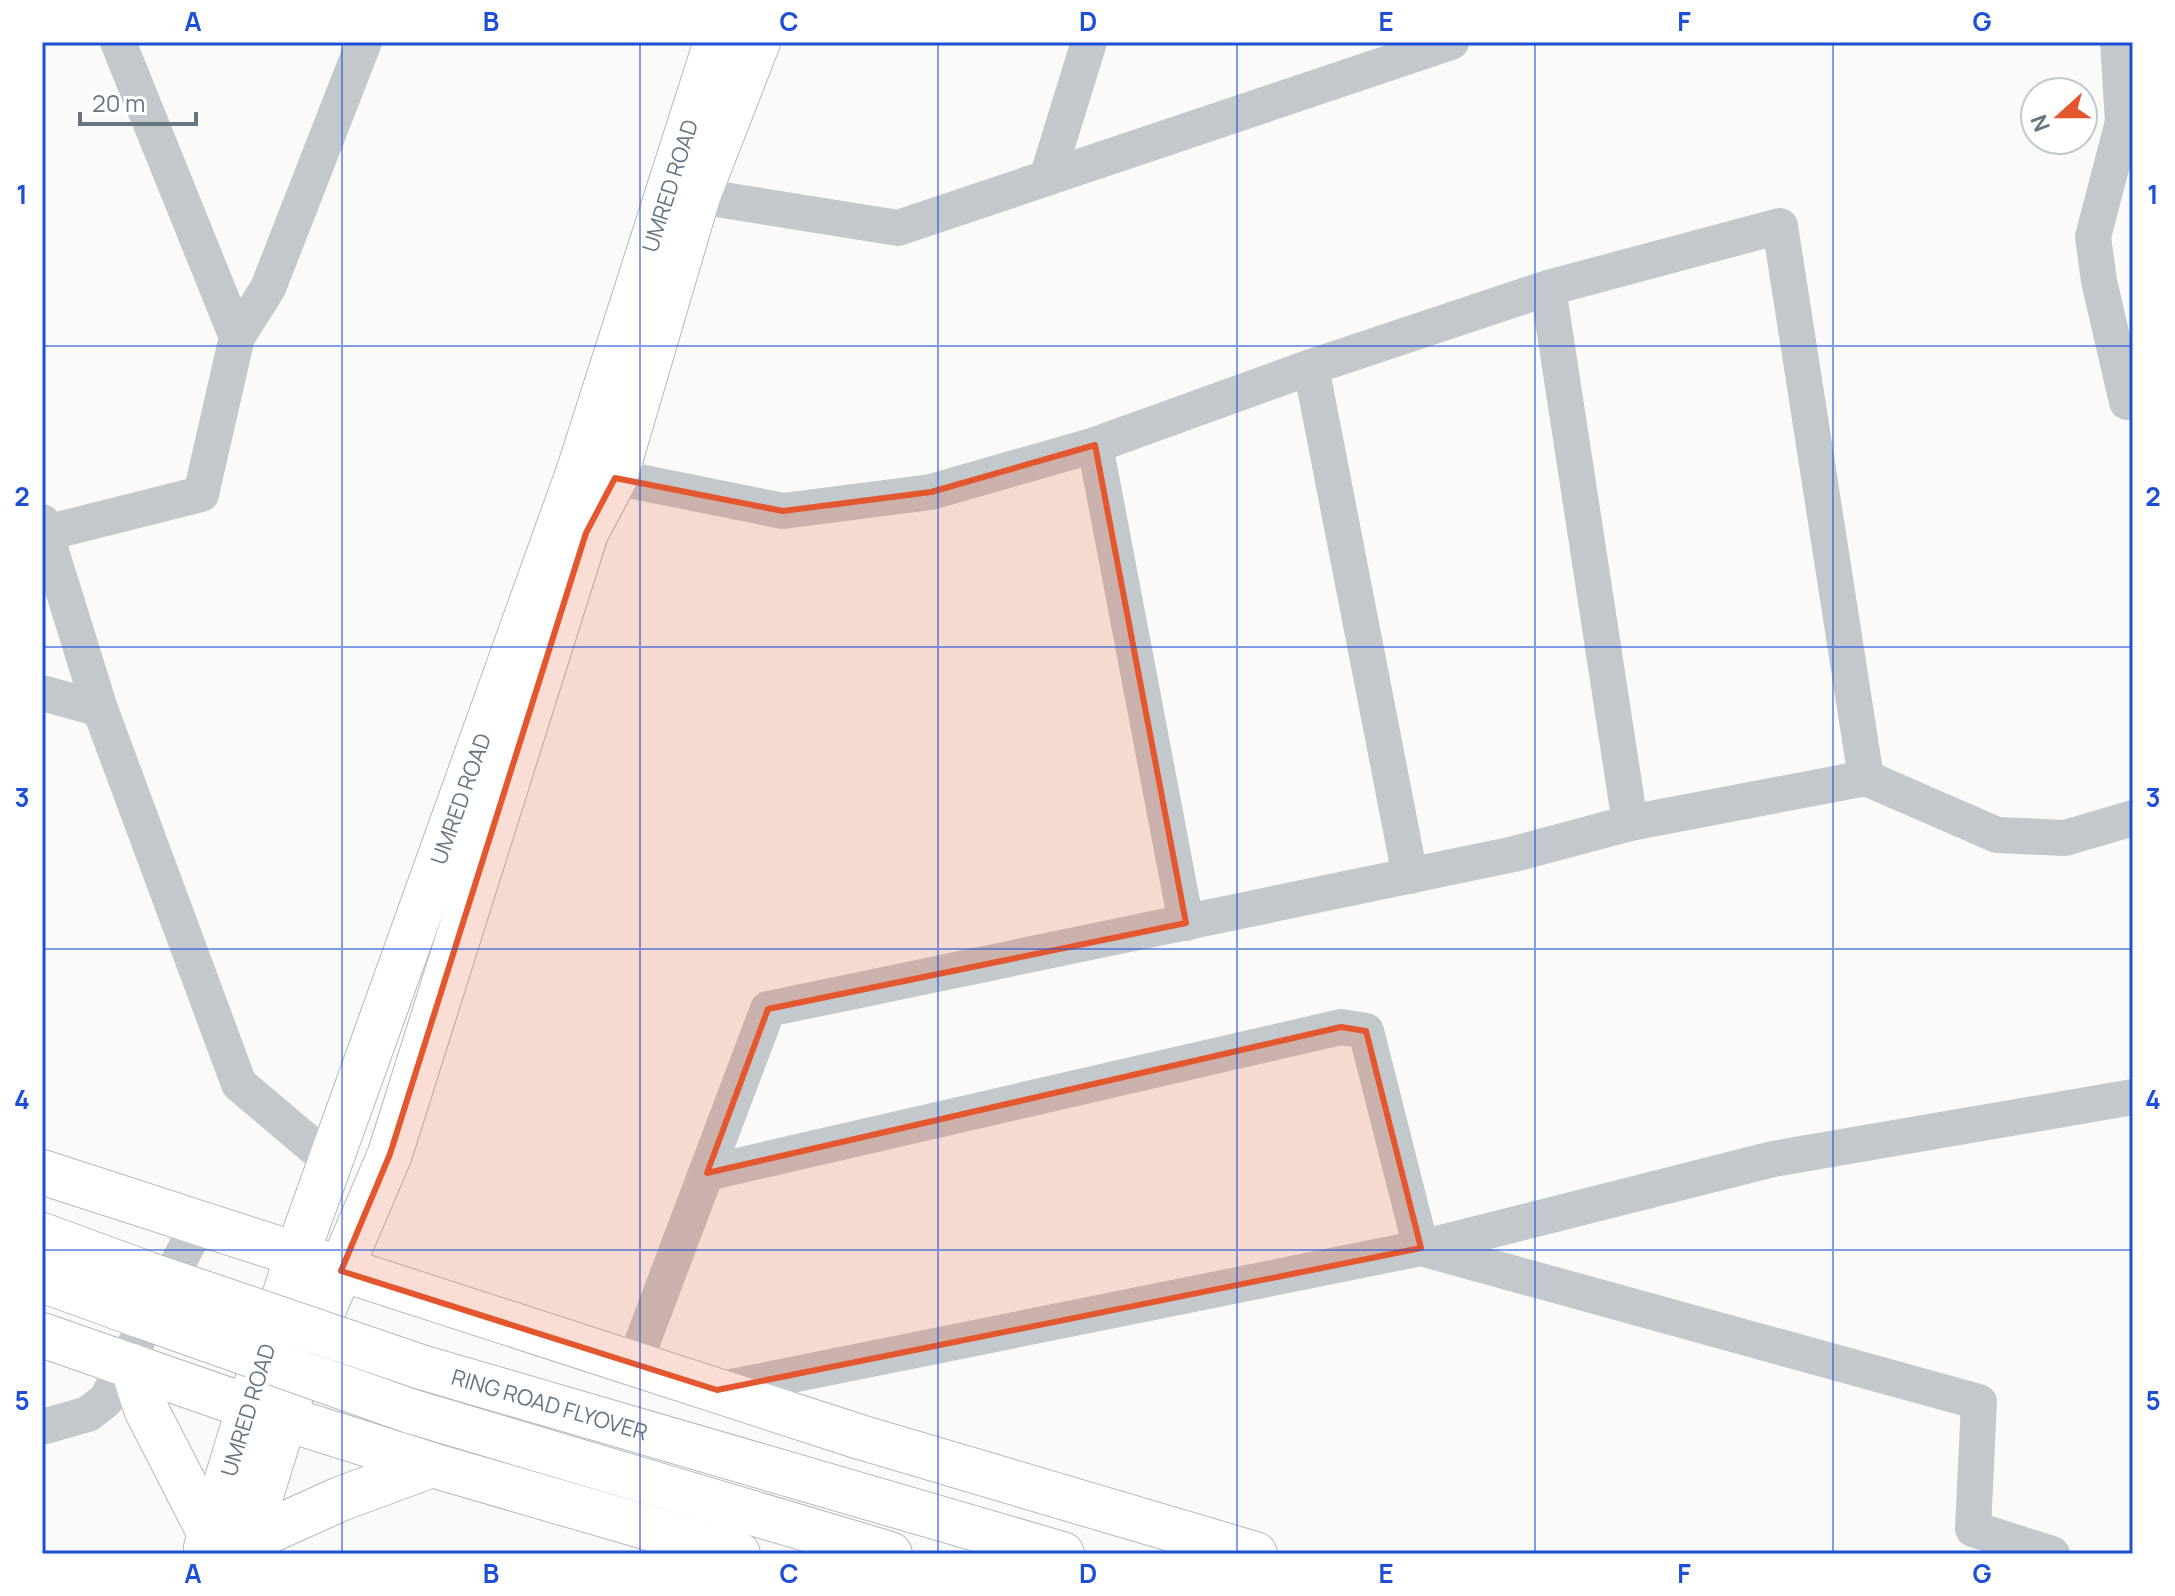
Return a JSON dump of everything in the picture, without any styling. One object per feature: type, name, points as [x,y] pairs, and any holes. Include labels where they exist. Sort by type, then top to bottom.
[{"type":"main road","name":"UMRED ROAD","points":[[267,1412],[296,1256],[597,474],[716,42]]},
{"type":"main road","points":[[226,1546],[267,1412],[297,1372],[390,1154],[586,533],[597,474],[698,196],[758,42]]},
{"type":"main road","points":[[42,1172],[634,1364],[1255,1554]]},
{"type":"main road","name":"RING ROAD FLYOVER","points":[[42,1235],[421,1367],[1062,1554]]},
{"type":"main road","name":"RING ROAD FLYOVER","points":[[42,1280],[410,1411],[890,1554]]},
{"type":"main road","points":[[42,1335],[432,1465],[738,1554]]},
{"type":"main road","points":[[128,1365],[146,1409],[226,1546]]},
{"type":"main road","points":[[226,1546],[432,1465]]},
{"type":"street","points":[[118,42],[237,337]]},
{"type":"street","points":[[330,1161],[239,1084],[100,709],[44,527],[201,494],[237,337],[268,288],[364,42]]},
{"type":"street","points":[[1047,178],[1089,42]]},
{"type":"street","points":[[698,196],[898,228],[1451,42]]},
{"type":"street","points":[[2118,42],[2123,122],[2093,237],[2099,281],[2131,410]]},
{"type":"street","points":[[597,474],[783,511],[931,492],[1095,445],[1311,367],[1548,288],[1780,226],[1866,778]]},
{"type":"street","points":[[1548,288],[1630,823]]},
{"type":"street","points":[[1311,367],[1410,876]]},
{"type":"street","points":[[1095,445],[1186,923]]},
{"type":"street","points":[[42,693],[100,709]]},
{"type":"street","points":[[634,1364],[768,1009],[1514,854],[1630,823],[1866,778],[1997,835],[2065,838],[2133,818]]},
{"type":"street","points":[[707,1173],[1341,1027],[1366,1031],[1421,1248]]},
{"type":"street","points":[[717,1390],[1421,1248],[1773,1159],[2133,1097]]},
{"type":"street","points":[[42,1427],[88,1414],[106,1400],[128,1365],[199,1223]]},
{"type":"street","points":[[1421,1248],[1979,1402],[1973,1529],[2052,1554]]},
{"type":"highlighted area","points":[[1095,445],[1186,923],[768,1009],[707,1173],[1341,1027],[1366,1031],[1421,1248],[717,1390],[341,1271],[390,1154],[586,533],[615,478],[783,511],[931,492]]}]
